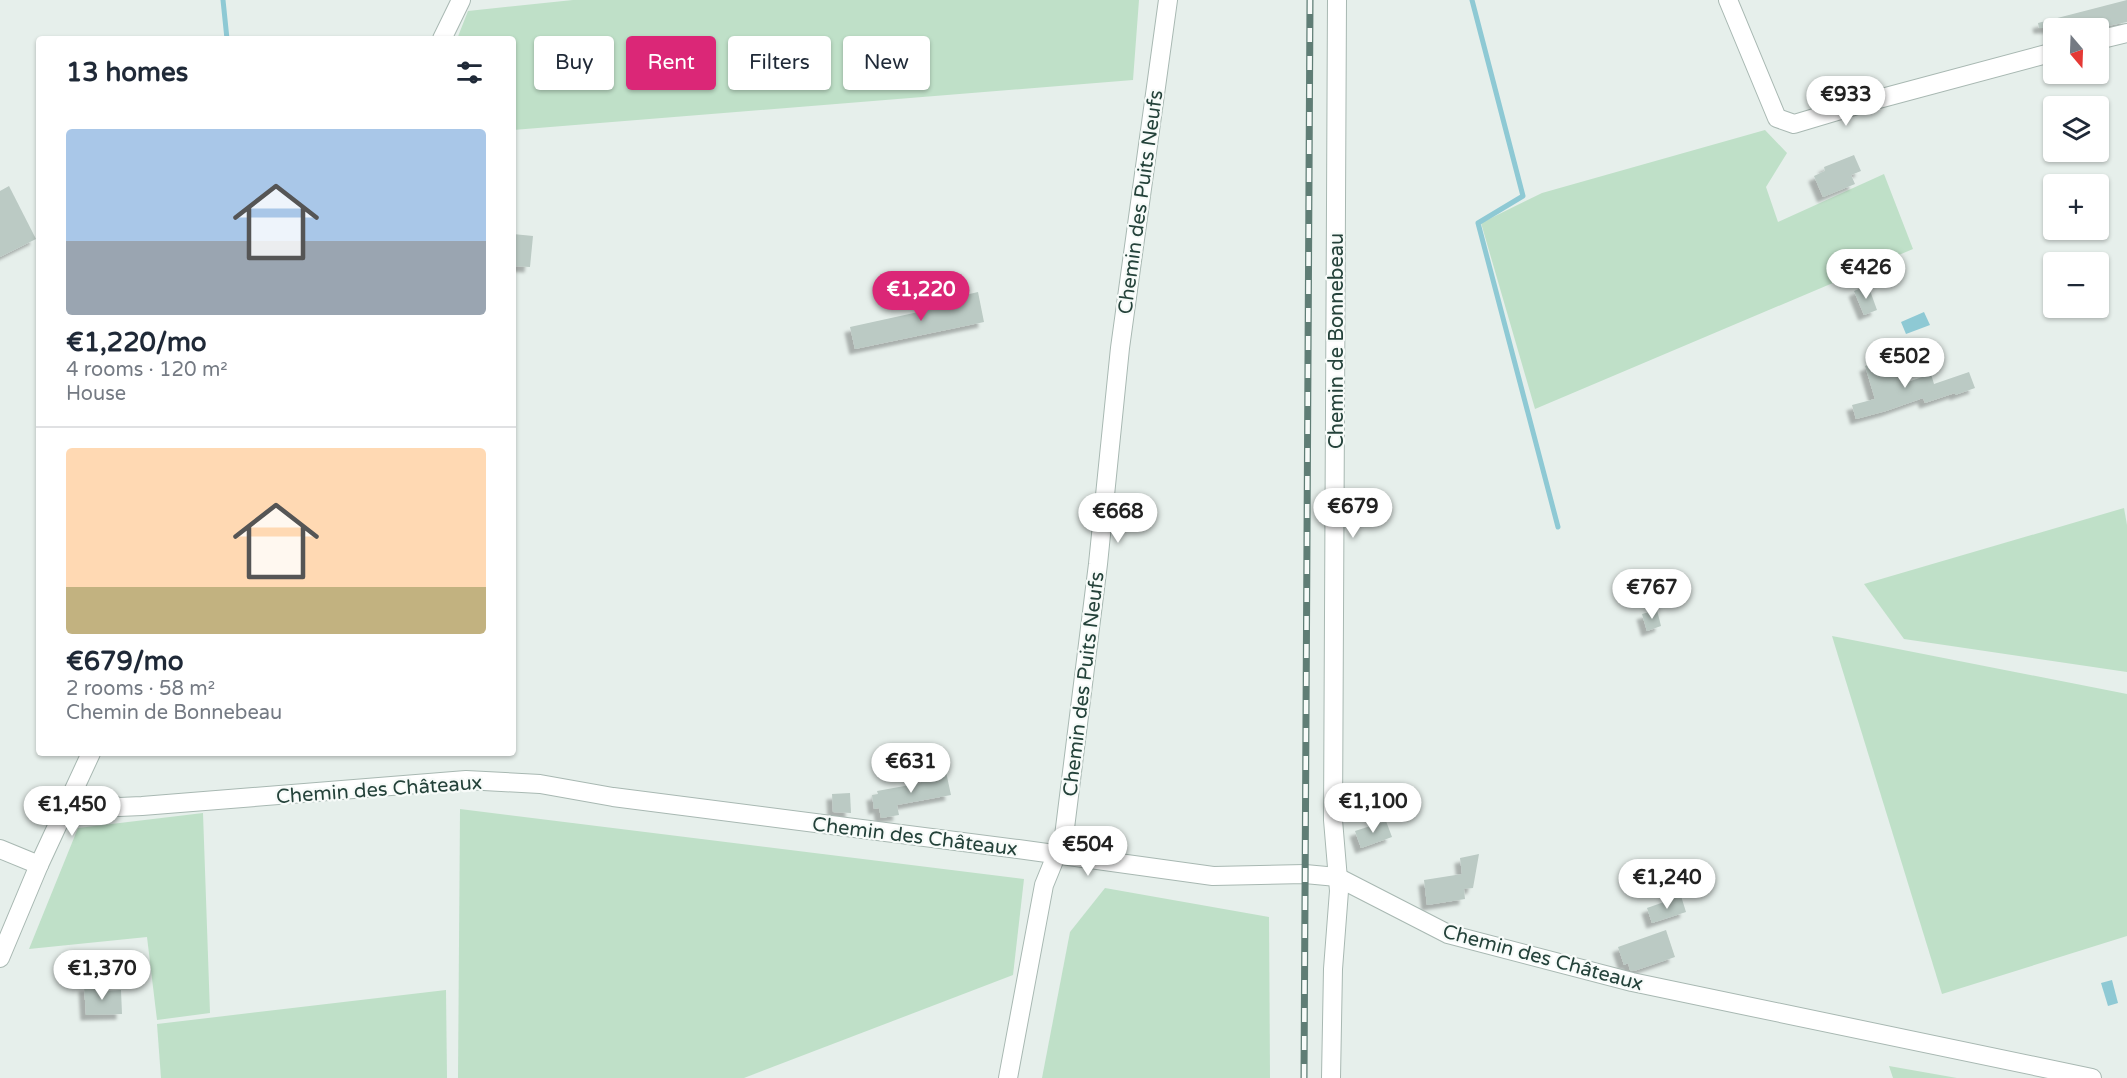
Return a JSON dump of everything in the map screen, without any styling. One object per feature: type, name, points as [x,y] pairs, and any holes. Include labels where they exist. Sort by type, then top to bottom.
[{"type":"street","points":[[443,36],[461,0]]},
{"type":"street","name":"Chemin des Puits Neufs","points":[[1008,1078],[1044,885],[1064,836],[1098,564],[1120,348],[1168,0]]},
{"type":"street","name":"Chemin de Bonnebeau","points":[[1332,1078],[1333,969],[1339,891],[1334,820],[1337,0]]},
{"type":"street","points":[[1728,0],[1777,118],[1794,124],[1871,100],[2043,55]]},
{"type":"street","points":[[2109,37],[2127,33]]},
{"type":"street","points":[[0,958],[39,865],[90,756]]},
{"type":"street","name":"Chemin des Châteaux","points":[[71,794],[119,807],[466,780],[540,784],[613,797],[1213,876],[1296,874],[1337,877],[1448,934],[1632,982],[2092,1078]]},
{"type":"street","points":[[0,849],[39,865]]},
{"type":"green space","points":[[573,0],[1139,0],[1133,80],[516,130],[516,36],[458,36],[468,11]]},
{"type":"green space","points":[[1765,130],[1787,153],[1766,187],[1778,222],[1884,174],[1913,249],[1535,409],[1481,223],[1542,193]]},
{"type":"green space","points":[[2124,508],[2127,525],[2127,672],[1904,639],[1864,584]]},
{"type":"green space","points":[[1832,636],[2127,694],[2127,936],[1942,994]]},
{"type":"green space","points":[[460,809],[1024,879],[1013,975],[744,1078],[458,1078]]},
{"type":"green space","points":[[203,813],[210,1013],[157,1020],[147,937],[29,949],[78,828]]},
{"type":"green space","points":[[1105,888],[1269,917],[1270,1078],[1042,1078],[1070,932]]},
{"type":"green space","points":[[446,990],[447,1078],[161,1078],[157,1024]]},
{"type":"green space","points":[[1889,1066],[1957,1078],[1893,1078]]},
{"type":"water","points":[[1924,312],[1930,325],[1906,334],[1901,322]]},
{"type":"water","points":[[2112,980],[2118,1003],[2108,1006],[2101,983]]},
{"type":"building","points":[[2127,0],[2127,22],[2109,26],[2109,18],[2057,18]]},
{"type":"building","points":[[2043,22],[2043,28],[2039,28],[2038,23]]},
{"type":"building","points":[[1854,155],[1861,171],[1851,175],[1855,184],[1823,197],[1814,176],[1825,171],[1824,167]]},
{"type":"building","points":[[9,186],[36,239],[0,257],[0,191]]},
{"type":"building","points":[[516,234],[533,236],[530,267],[516,266]]},
{"type":"building","points":[[1868,285],[1877,310],[1864,315],[1854,291]]},
{"type":"building","points":[[978,292],[984,322],[855,349],[850,327],[932,309],[931,303]]},
{"type":"building","points":[[1893,356],[1902,384],[1931,374],[1934,384],[1969,372],[1975,388],[1925,403],[1923,398],[1856,419],[1852,405],[1875,399],[1865,366]]},
{"type":"building","points":[[1657,610],[1661,626],[1647,631],[1642,614]]},
{"type":"building","points":[[946,772],[951,795],[897,805],[899,815],[881,818],[879,808],[874,809],[872,795],[878,794],[877,791],[921,783],[920,778]]},
{"type":"building","points":[[850,793],[851,813],[833,812],[832,794]]},
{"type":"building","points":[[1386,821],[1392,837],[1361,848],[1355,831]]},
{"type":"building","points":[[1479,854],[1473,888],[1464,889],[1465,899],[1427,905],[1424,880],[1462,874],[1460,858]]},
{"type":"building","points":[[1681,896],[1686,912],[1652,923],[1647,908]]},
{"type":"building","points":[[1666,930],[1675,957],[1634,971],[1630,970],[1628,963],[1624,965],[1618,947]]},
{"type":"building","points":[[101,985],[100,991],[121,990],[122,1014],[86,1015],[84,986]]},
{"type":"waterway","points":[[223,0],[227,36]]},
{"type":"waterway","points":[[1472,0],[1523,196],[1478,223],[1558,527]]},
{"type":"railway","points":[[1304,1078],[1310,0]]}]
